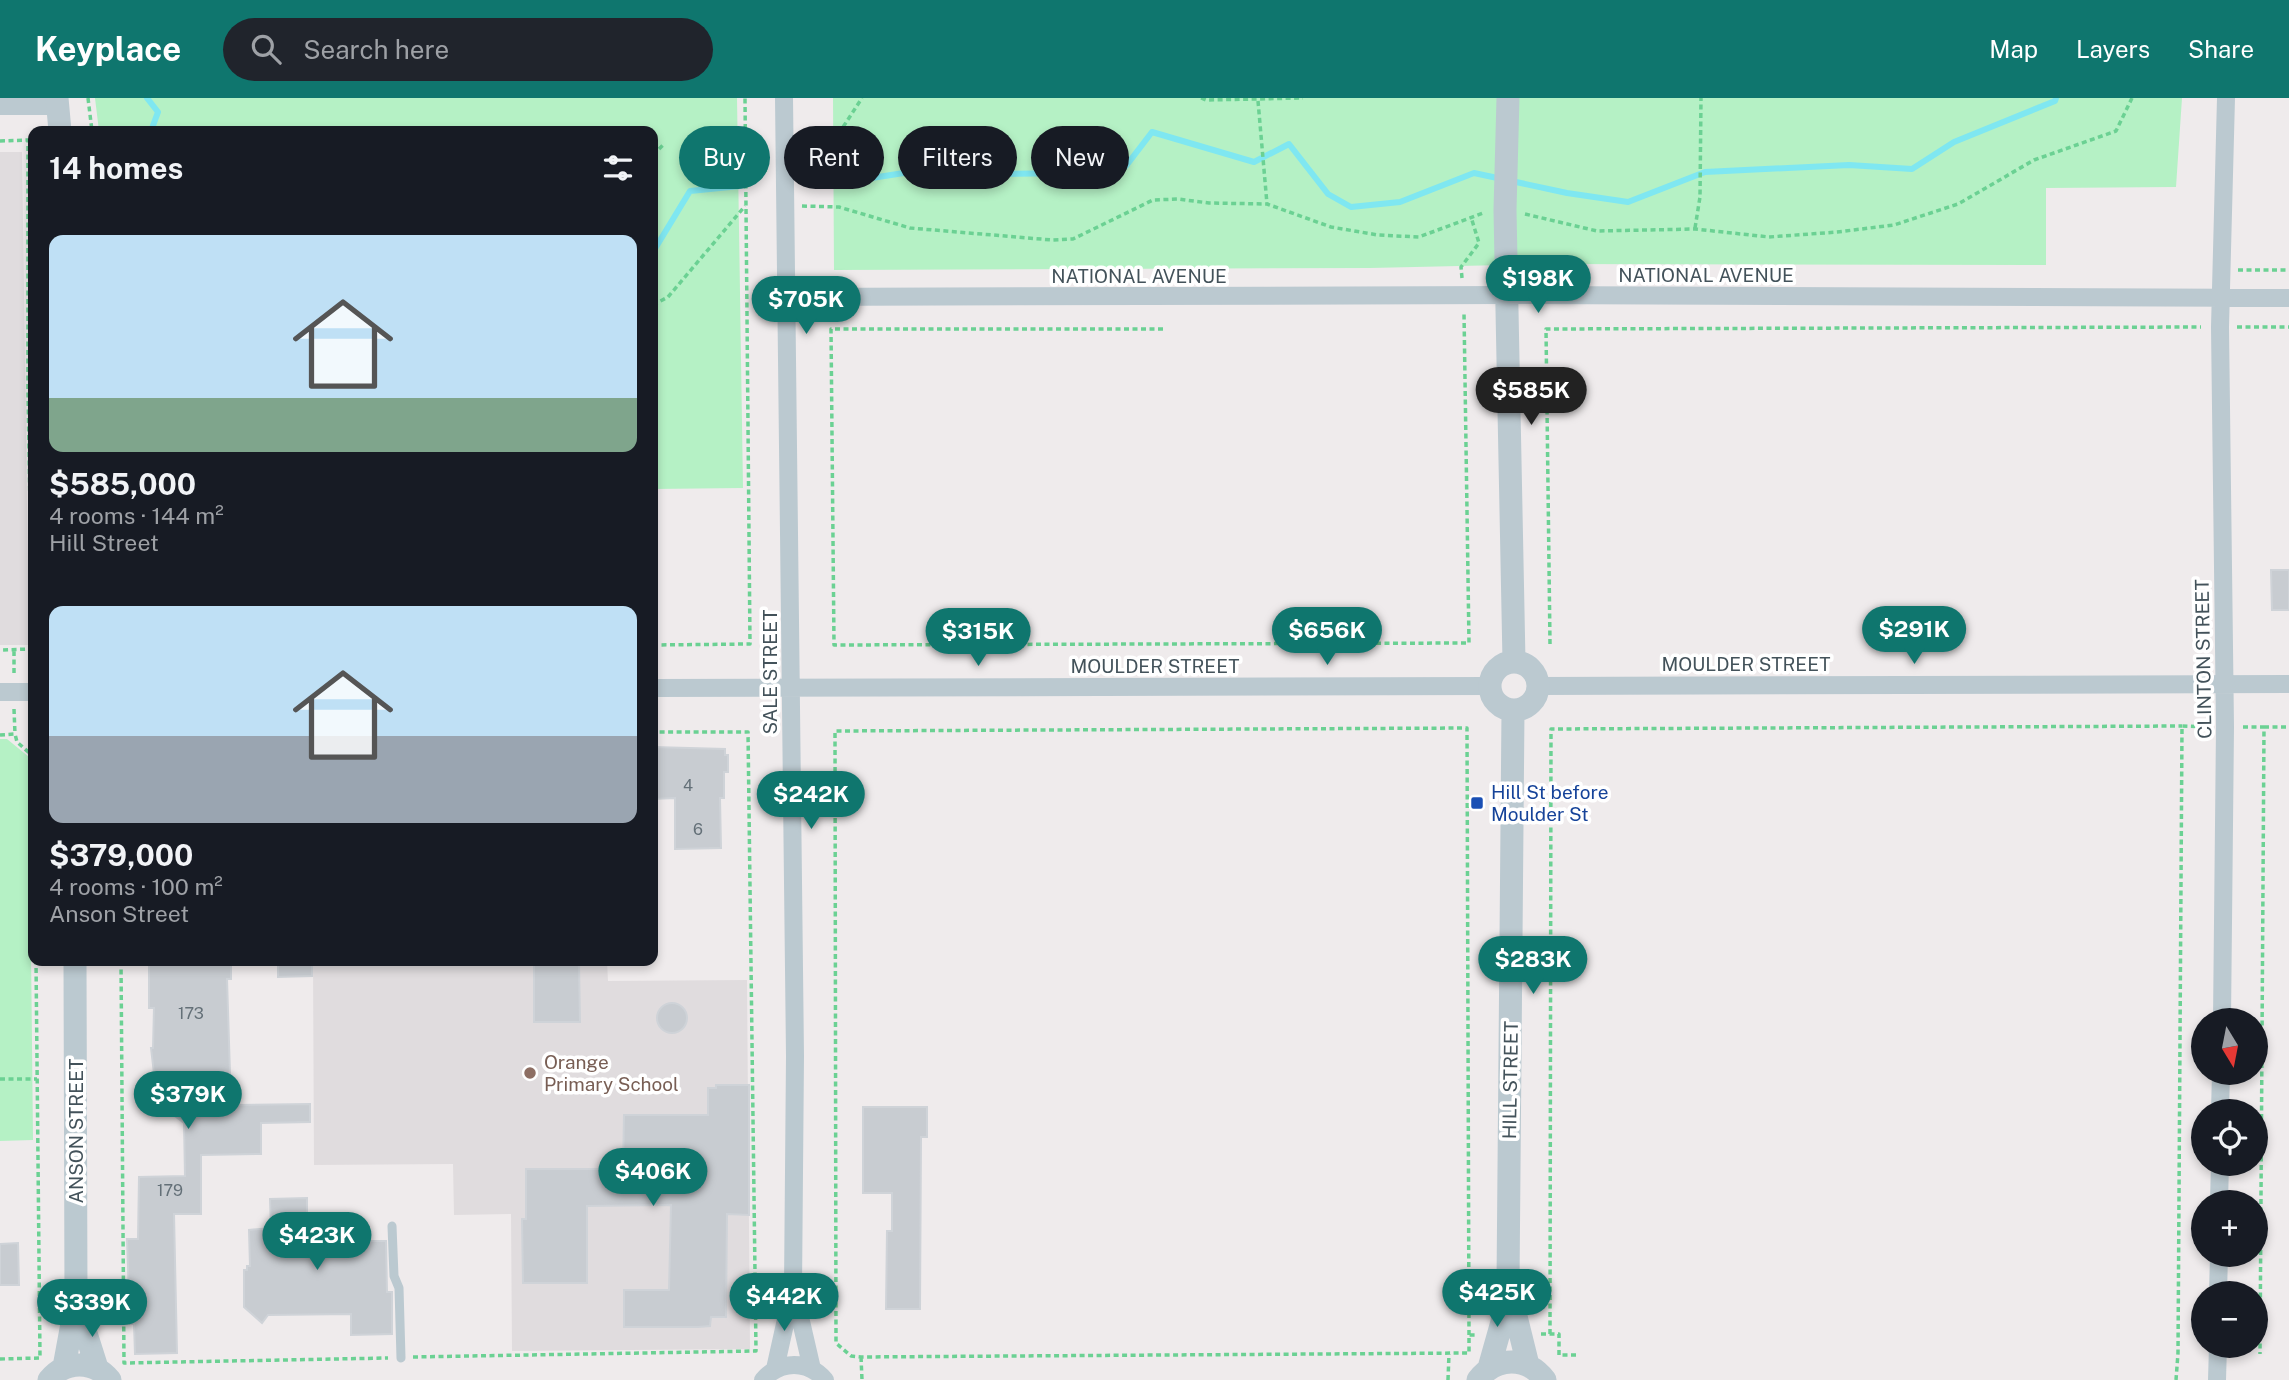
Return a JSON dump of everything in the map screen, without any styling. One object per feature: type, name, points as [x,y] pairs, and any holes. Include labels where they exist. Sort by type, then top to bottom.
[{"type":"street","name":"SALE STREET","points":[[784,98],[784,126]]},
{"type":"street","points":[[1508,98],[1505,201],[1514,661]]},
{"type":"street","name":"CLINTON STREET","points":[[2222,1008],[2224,684],[2220,327],[2226,98]]},
{"type":"street","points":[[0,106],[57,102],[59,126]]},
{"type":"street","name":"SALE STREET","points":[[769,1375],[793,1288],[795,1056],[786,189]]},
{"type":"street","name":"NATIONAL AVENUE","points":[[786,298],[1507,295],[2289,298]]},
{"type":"street","points":[[1514,661],[1528,666],[1538,678],[1539,686],[1528,706],[1513,710],[1494,700],[1490,686],[1499,666],[1514,661]]},
{"type":"street","name":"MOULDER STREET","points":[[1539,686],[2289,684]]},
{"type":"street","name":"MOULDER STREET","points":[[658,688],[1490,686]]},
{"type":"street","points":[[0,692],[28,692]]},
{"type":"street","name":"HILL STREET","points":[[1480,1377],[1509,1334],[1513,710]]},
{"type":"street","name":"ANSON STREET","points":[[57,1374],[76,1302],[75,966]]},
{"type":"street","name":"SALE STREET","points":[[793,1288],[819,1374]]},
{"type":"street","name":"ANSON STREET","points":[[76,1302],[104,1374]]},
{"type":"street","name":"HILL STREET","points":[[1509,1334],[1541,1376]]},
{"type":"street","points":[[2217,1358],[2217,1380]]},
{"type":"street","points":[[1480,1377],[1501,1362],[1515,1361],[1541,1376]]},
{"type":"street","points":[[57,1374],[75,1364],[104,1374]]},
{"type":"street","points":[[769,1375],[787,1365],[800,1364],[819,1374]]},
{"type":"lane","points":[[392,1226],[394,1276],[399,1288],[401,1358]]},
{"type":"path","points":[[88,98],[91,126]]},
{"type":"path","points":[[745,98],[745,126]]},
{"type":"path","points":[[844,126],[862,98]]},
{"type":"path","points":[[1201,98],[1303,98]]},
{"type":"path","points":[[1695,229],[1700,197],[1701,98]]},
{"type":"path","points":[[1505,201],[1597,231],[1695,229],[1769,237],[1894,225],[1958,204],[2034,160],[2116,131],[2132,98]]},
{"type":"path","points":[[1258,100],[1267,204]]},
{"type":"path","points":[[0,141],[28,140]]},
{"type":"path","points":[[658,150],[664,144]]},
{"type":"path","points":[[658,645],[750,644],[746,189]]},
{"type":"path","points":[[786,206],[839,207],[910,228],[1052,240],[1073,239],[1153,200],[1267,204],[1331,227],[1378,235],[1419,237],[1459,221]]},
{"type":"path","points":[[658,302],[668,297],[746,205]]},
{"type":"path","points":[[1163,329],[831,329],[834,645],[1469,643],[1464,296],[1461,267],[1479,243],[1471,218]]},
{"type":"path","points":[[2221,270],[2289,270]]},
{"type":"path","points":[[1550,644],[1546,328],[2289,327]]},
{"type":"path","points":[[0,650],[28,649]]},
{"type":"path","points":[[1550,1334],[1551,729],[2182,726]]},
{"type":"path","points":[[2264,727],[2289,727]]},
{"type":"path","points":[[1466,728],[1469,1335],[1469,1353],[861,1357],[850,1356],[836,1343],[835,732],[1466,728]]},
{"type":"path","points":[[121,966],[124,1363],[756,1351],[748,732],[658,732]]},
{"type":"path","points":[[0,735],[15,734],[17,742],[28,752]]},
{"type":"path","points":[[0,1359],[40,1359],[36,966]]},
{"type":"path","points":[[0,1079],[37,1079]]},
{"type":"path","points":[[1469,1335],[1559,1334],[1559,1355],[1578,1355]]},
{"type":"path","points":[[1448,1380],[1449,1353]]},
{"type":"path","points":[[861,1357],[862,1380]]},
{"type":"shaded area","points":[[0,152],[22,152],[28,645],[0,645]]},
{"type":"shaded area","name":"Orange Primary School","points":[[313,966],[607,966],[608,981],[747,980],[750,1349],[512,1351],[511,1214],[454,1215],[453,1164],[314,1165]]},
{"type":"green space","points":[[95,98],[737,98],[737,126],[679,126],[679,189],[738,189],[743,488],[658,489],[658,126],[98,126]]},
{"type":"green space","points":[[833,98],[2182,98],[2176,187],[2046,188],[2046,265],[1546,264],[1370,268],[834,270],[834,189],[884,189],[884,126],[833,126]]},
{"type":"green space","points":[[0,739],[7,739],[28,756],[28,966],[31,966],[33,1140],[0,1141]]},
{"type":"building","points":[[2271,570],[2289,570],[2289,610],[2272,610]]},
{"type":"building","points":[[658,747],[725,749],[725,755],[728,755],[728,772],[724,772],[724,798],[720,798],[721,848],[675,849],[675,798],[658,799]]},
{"type":"building","points":[[149,966],[231,966],[231,979],[227,979],[231,1105],[310,1104],[310,1122],[261,1123],[261,1154],[201,1155],[201,1214],[174,1214],[177,1353],[135,1354],[134,1324],[130,1324],[127,1239],[138,1239],[139,1177],[185,1176],[184,1123],[176,1117],[203,1089],[162,1091],[161,1085],[155,1082],[151,1048],[154,1008],[149,1008]]},
{"type":"building","points":[[278,966],[312,966],[312,976],[278,977]]},
{"type":"building","points":[[534,966],[579,966],[580,1022],[534,1022]]},
{"type":"building","points":[[672,1003],[682,1008],[687,1018],[682,1028],[672,1033],[662,1028],[657,1018],[662,1008]]},
{"type":"building","points":[[716,1085],[749,1085],[749,1215],[727,1214],[726,1317],[711,1317],[710,1326],[624,1327],[624,1290],[669,1290],[671,1205],[587,1206],[587,1283],[523,1283],[522,1219],[526,1219],[526,1169],[623,1169],[624,1115],[708,1115],[708,1088],[716,1088]]},
{"type":"building","points":[[863,1107],[927,1107],[927,1137],[921,1137],[920,1309],[886,1309],[887,1231],[892,1231],[892,1193],[863,1193]]},
{"type":"building","points":[[307,1198],[307,1233],[350,1233],[350,1226],[367,1226],[367,1241],[386,1241],[387,1292],[392,1292],[392,1334],[351,1335],[351,1314],[268,1315],[262,1323],[244,1307],[244,1270],[250,1266],[249,1230],[271,1228],[270,1199]]},
{"type":"building","points":[[18,1243],[19,1285],[0,1285],[0,1244]]},
{"type":"waterway","points":[[147,98],[158,112],[153,126]]},
{"type":"waterway","points":[[884,176],[936,168],[1002,174],[1076,173],[1126,166],[1152,132],[1254,162],[1289,144],[1328,194],[1351,207],[1400,202],[1474,173],[1567,193],[1628,202],[1705,172],[1849,165],[1912,169],[1954,142],[2055,101],[2056,98]]},
{"type":"waterway","points":[[658,244],[690,191],[710,189]]},
{"type":"place","name":"Hill St before Moulder St","points":[[1477,803]]},
{"type":"place","name":"Orange Primary School","points":[[530,1073]]}]
